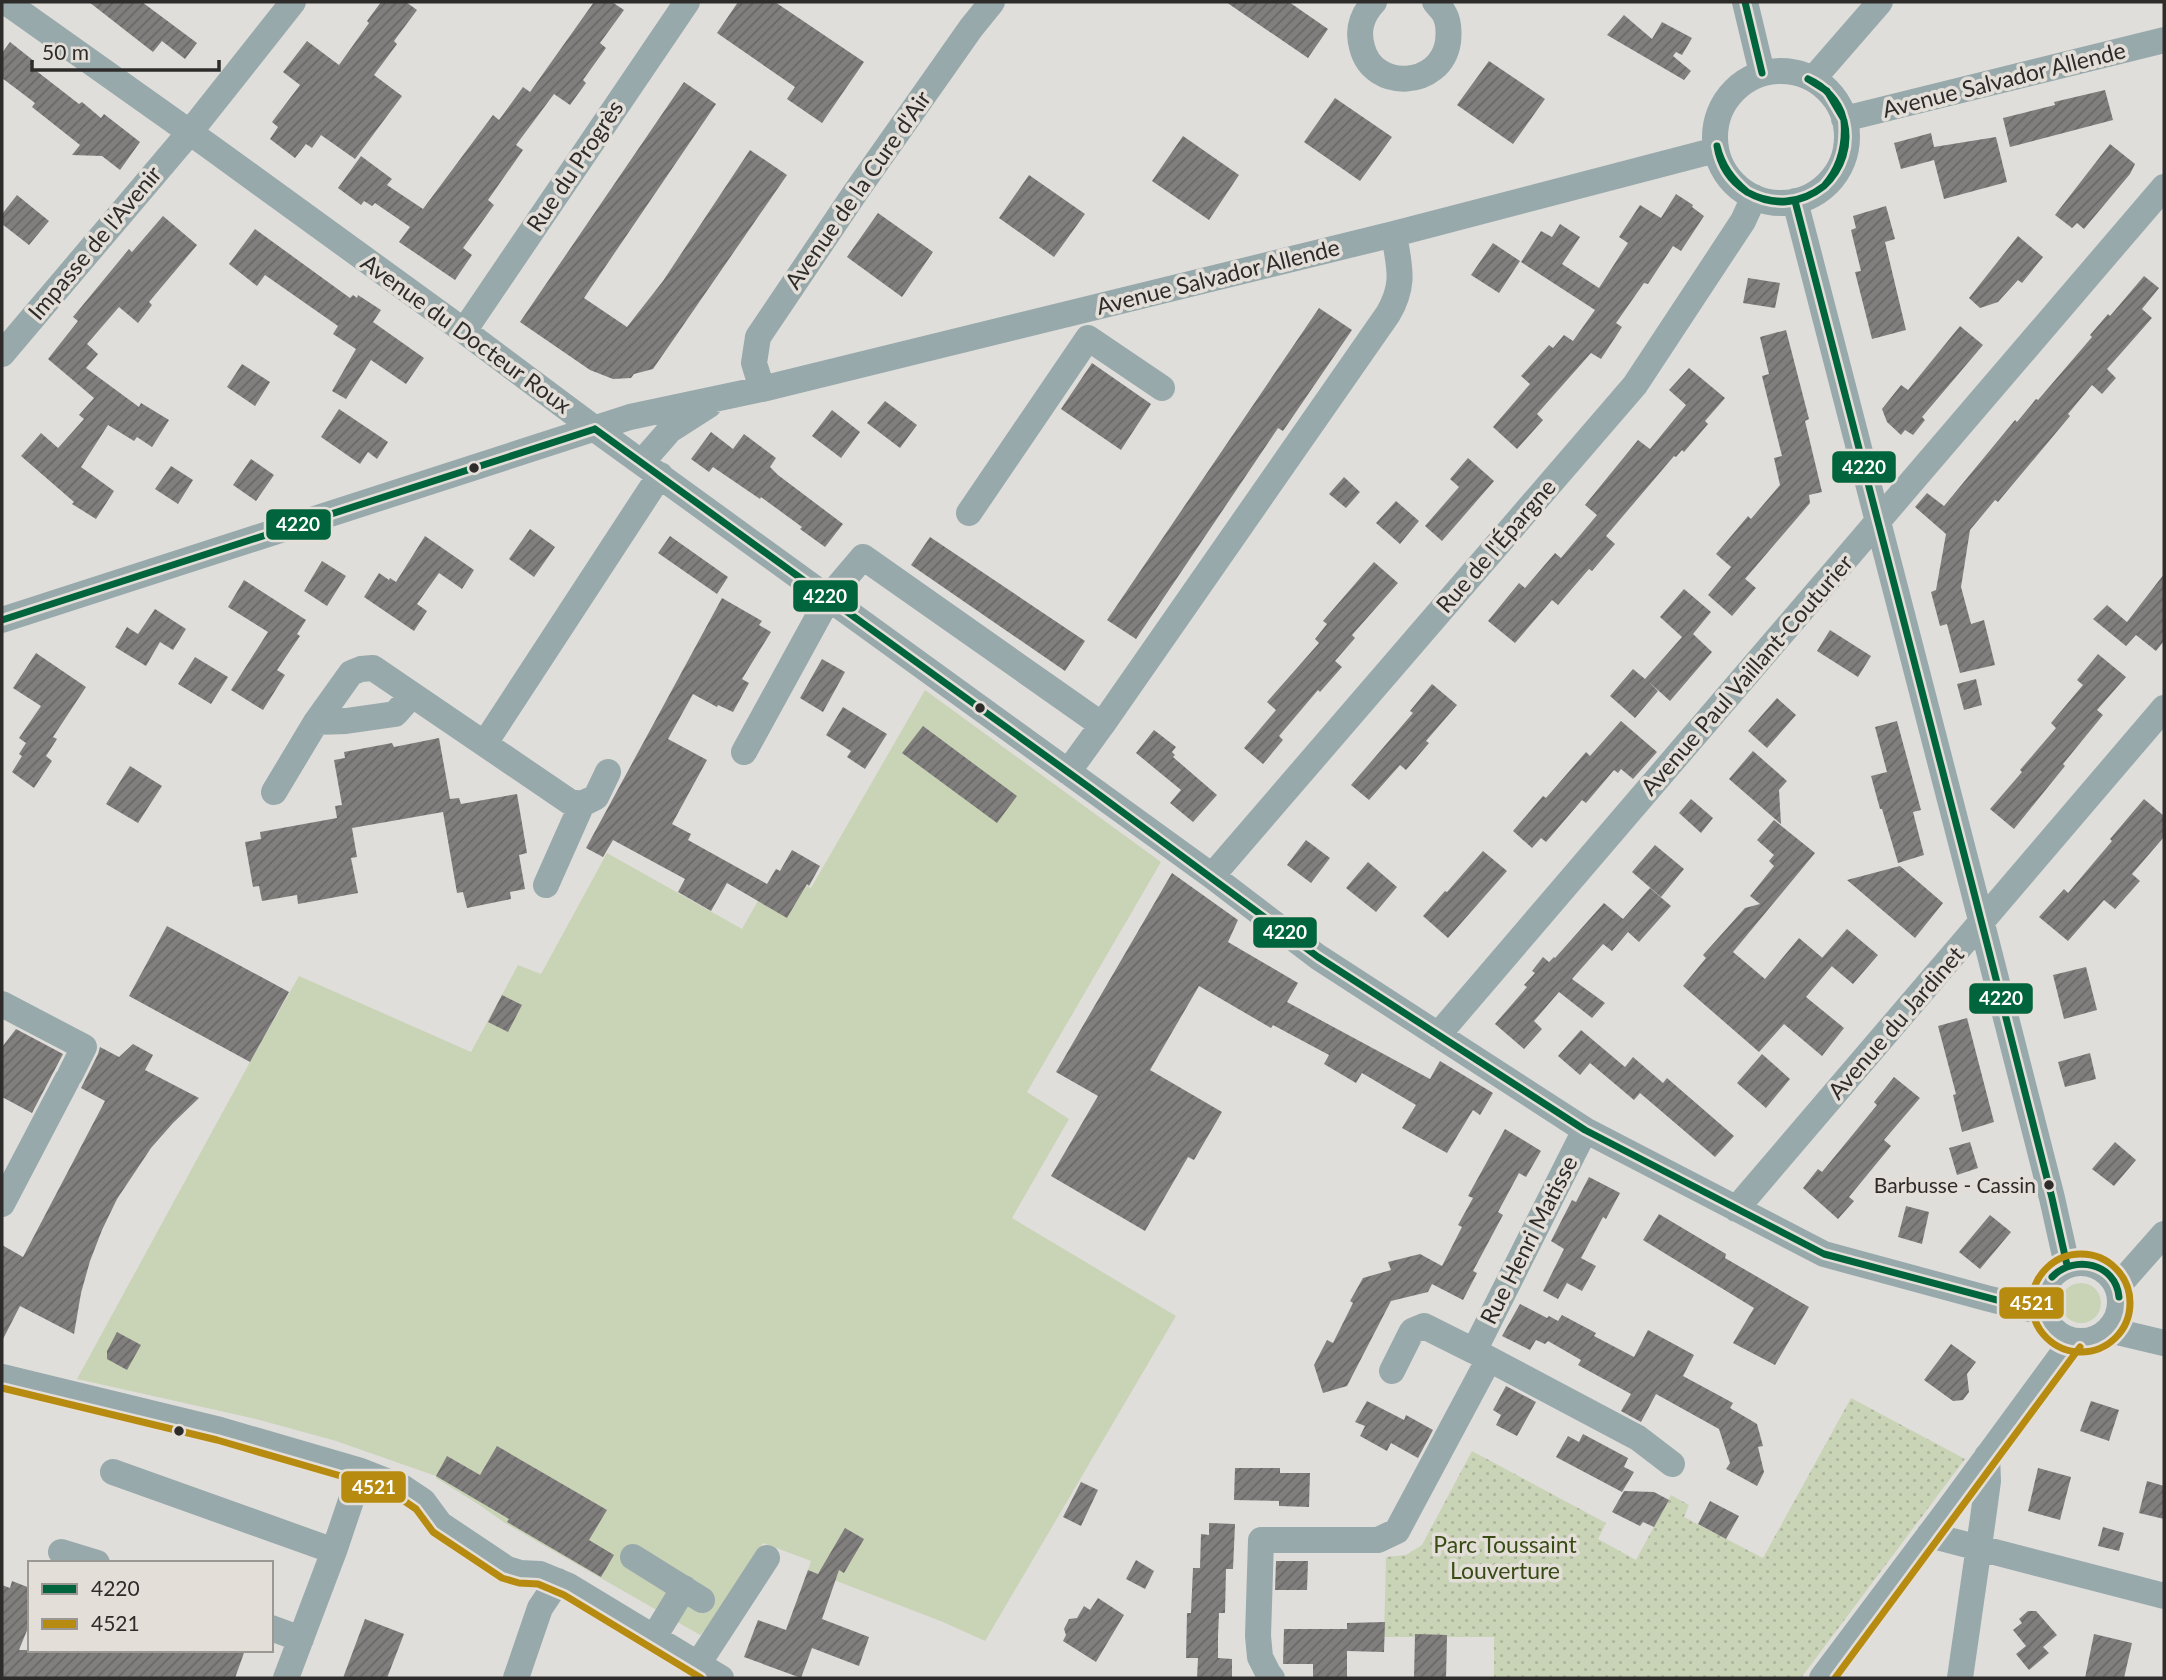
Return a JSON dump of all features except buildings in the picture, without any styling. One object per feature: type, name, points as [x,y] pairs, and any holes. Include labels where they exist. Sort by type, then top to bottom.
[{"type":"street","name":"Avenue du Docteur Roux","points":[[6,2],[464,331],[1212,876],[1318,957],[1585,1130],[1824,1254],[2042,1312]]},
{"type":"street","name":"Impasse de l'Avenir","points":[[2,354],[190,132],[293,2]]},
{"type":"street","name":"Rue du Progrès","points":[[464,331],[687,2]]},
{"type":"street","name":"Avenue de la Cure d'Air","points":[[762,389],[754,363],[758,337],[855,193],[992,2]]},
{"type":"street","points":[[1374,2],[1366,10],[1361,24],[1363,52],[1371,64],[1386,76],[1404,80],[1422,77],[1437,66],[1447,51],[1450,33],[1445,15],[1435,2]]},
{"type":"street","points":[[1745,2],[1762,73]]},
{"type":"street","points":[[1813,79],[1880,2]]},
{"type":"street","name":"Avenue Salvador Allende","points":[[1844,119],[2164,40]]},
{"type":"street","points":[[1797,72],[1813,79],[1832,96],[1844,119],[1847,137],[1837,171],[1812,195],[1795,201],[1774,202],[1754,197],[1730,178],[1716,150],[1715,131],[1720,111],[1730,94],[1744,82],[1762,73],[1797,72]]},
{"type":"street","name":"Avenue Salvador Allende","points":[[2,620],[630,416],[720,399],[1090,309],[1394,234],[1716,150]]},
{"type":"street","name":"Avenue Paul Vaillant-Couturier","points":[[1438,1035],[2164,187]]},
{"type":"street","name":"Rue de l'Épargne","points":[[1212,876],[1635,385],[1743,221],[1754,197]]},
{"type":"street","points":[[1795,201],[1982,922],[2067,1265]]},
{"type":"street","points":[[1068,772],[1388,314],[1398,296],[1400,279],[1394,234]]},
{"type":"street","points":[[969,513],[1088,338],[1094,323],[1090,309]]},
{"type":"street","points":[[1088,338],[1162,388]]},
{"type":"street","name":"Avenue Salvador Allende","points":[[485,743],[651,469],[670,430],[720,399]]},
{"type":"street","points":[[744,752],[828,597],[863,557],[1102,724]]},
{"type":"street","points":[[274,792],[316,722],[351,674],[361,669],[373,668],[570,802],[582,804],[596,797],[608,772]]},
{"type":"street","points":[[316,722],[395,714],[412,695]]},
{"type":"street","name":"Avenue du Jardinet","points":[[1736,1209],[2164,708]]},
{"type":"street","points":[[546,885],[582,804]]},
{"type":"street","points":[[2,1004],[84,1046],[2,1204]]},
{"type":"street","name":"Rue Henri Matisse","points":[[1272,1678],[1260,1657],[1258,1636],[1261,1539],[1378,1541],[1397,1531],[1482,1355],[1585,1130]]},
{"type":"street","points":[[2117,1287],[2164,1234]]},
{"type":"street","points":[[2082,1263],[2097,1266],[2109,1275],[2117,1287],[2120,1302],[2117,1317],[2109,1330],[2092,1340],[2072,1340],[2053,1330],[2042,1312],[2042,1297],[2046,1284],[2055,1272],[2067,1265],[2082,1263]]},
{"type":"street","name":"Rue Henri Matisse","points":[[1392,1371],[1412,1331],[1423,1326],[1482,1355]]},
{"type":"street","points":[[2109,1330],[2164,1343]]},
{"type":"street","points":[[1822,1678],[2072,1340]]},
{"type":"street","points":[[1482,1355],[1638,1438],[1672,1464]]},
{"type":"street","points":[[2,1377],[220,1430],[361,1471],[402,1488],[424,1501],[440,1524],[508,1569],[540,1574],[569,1586],[721,1678]]},
{"type":"street","points":[[1960,1678],[1988,1481],[1987,1457]]},
{"type":"street","points":[[286,1678],[361,1471]]},
{"type":"street","points":[[113,1472],[334,1551]]},
{"type":"street","points":[[1930,1535],[2164,1596]]},
{"type":"street","points":[[61,1552],[90,1561]]},
{"type":"street","points":[[633,1557],[693,1594],[654,1637]]},
{"type":"street","points":[[698,1664],[767,1558]]},
{"type":"street","points":[[516,1678],[540,1608],[558,1581]]},
{"type":"street","points":[[273,1629],[301,1639]]},
{"type":"green space","points":[[925,690],[1161,862],[1027,1092],[1069,1119],[1012,1218],[1176,1316],[985,1641],[808,1570],[811,1561],[763,1543],[700,1635],[505,1523],[436,1476],[336,1441],[256,1419],[77,1379],[299,976],[471,1052],[518,965],[541,974],[607,853],[742,929],[776,869],[811,888]]},
{"type":"green space","points":[[2081,1283],[2095,1289],[2101,1303],[2095,1317],[2081,1323],[2067,1317],[2061,1303],[2067,1289]]},
{"type":"green space","name":"Parc Toussaint Louverture","points":[[1851,1398],[1965,1459],[1801,1678],[1494,1678],[1494,1637],[1384,1637],[1386,1557],[1406,1555],[1422,1545],[1472,1451],[1606,1523],[1598,1539],[1636,1560],[1671,1495],[1689,1505],[1684,1517],[1763,1558]]},
{"type":"transit line","name":"4220","points":[[1745,2],[1762,73]]},
{"type":"transit line","name":"4220","points":[[1808,79],[1830,95],[1843,118]]},
{"type":"transit line","name":"4220","points":[[1808,79],[1827,91],[1843,118]]},
{"type":"transit line","name":"4220","points":[[1824,186],[1835,171],[1841,156],[1844,121]]},
{"type":"transit line","name":"4220","points":[[1824,186],[1836,172],[1843,156],[1846,139],[1844,121]]},
{"type":"transit line","name":"4220","points":[[1717,146],[1728,172],[1747,192]]},
{"type":"transit line","name":"4220","points":[[1717,146],[1727,172],[1747,192]]},
{"type":"transit line","name":"4220","points":[[1747,192],[1767,200],[1787,201],[1806,196],[1824,186]]},
{"type":"transit line","name":"4220","points":[[1747,192],[1767,200],[1786,202],[1806,197],[1824,186]]},
{"type":"transit line","name":"4220","points":[[1795,201],[2067,1265]]},
{"type":"transit line","name":"4220","points":[[595,429],[1318,957],[1585,1130],[1824,1254],[2042,1312]]},
{"type":"transit line","name":"4220","points":[[2,620],[595,429]]},
{"type":"transit line","name":"4521","points":[[2071,1254],[2091,1254],[2116,1268],[2127,1284],[2130,1303],[2127,1322],[2116,1338],[2091,1352],[2071,1352],[2054,1344],[2040,1330],[2032,1313],[2032,1293],[2040,1276],[2054,1262],[2071,1254]]},
{"type":"transit line","name":"4220","points":[[2052,1277],[2071,1266],[2093,1266],[2110,1276],[2119,1297]]},
{"type":"transit line","name":"4521","points":[[1835,1678],[2080,1347]]},
{"type":"transit line","name":"4521","points":[[2,1388],[217,1440],[358,1481],[397,1496],[416,1509],[433,1532],[502,1578],[519,1583],[538,1584],[564,1595],[701,1678]]},
{"type":"place","name":"Barbusse - Cassin","points":[[2049,1185]]}]
